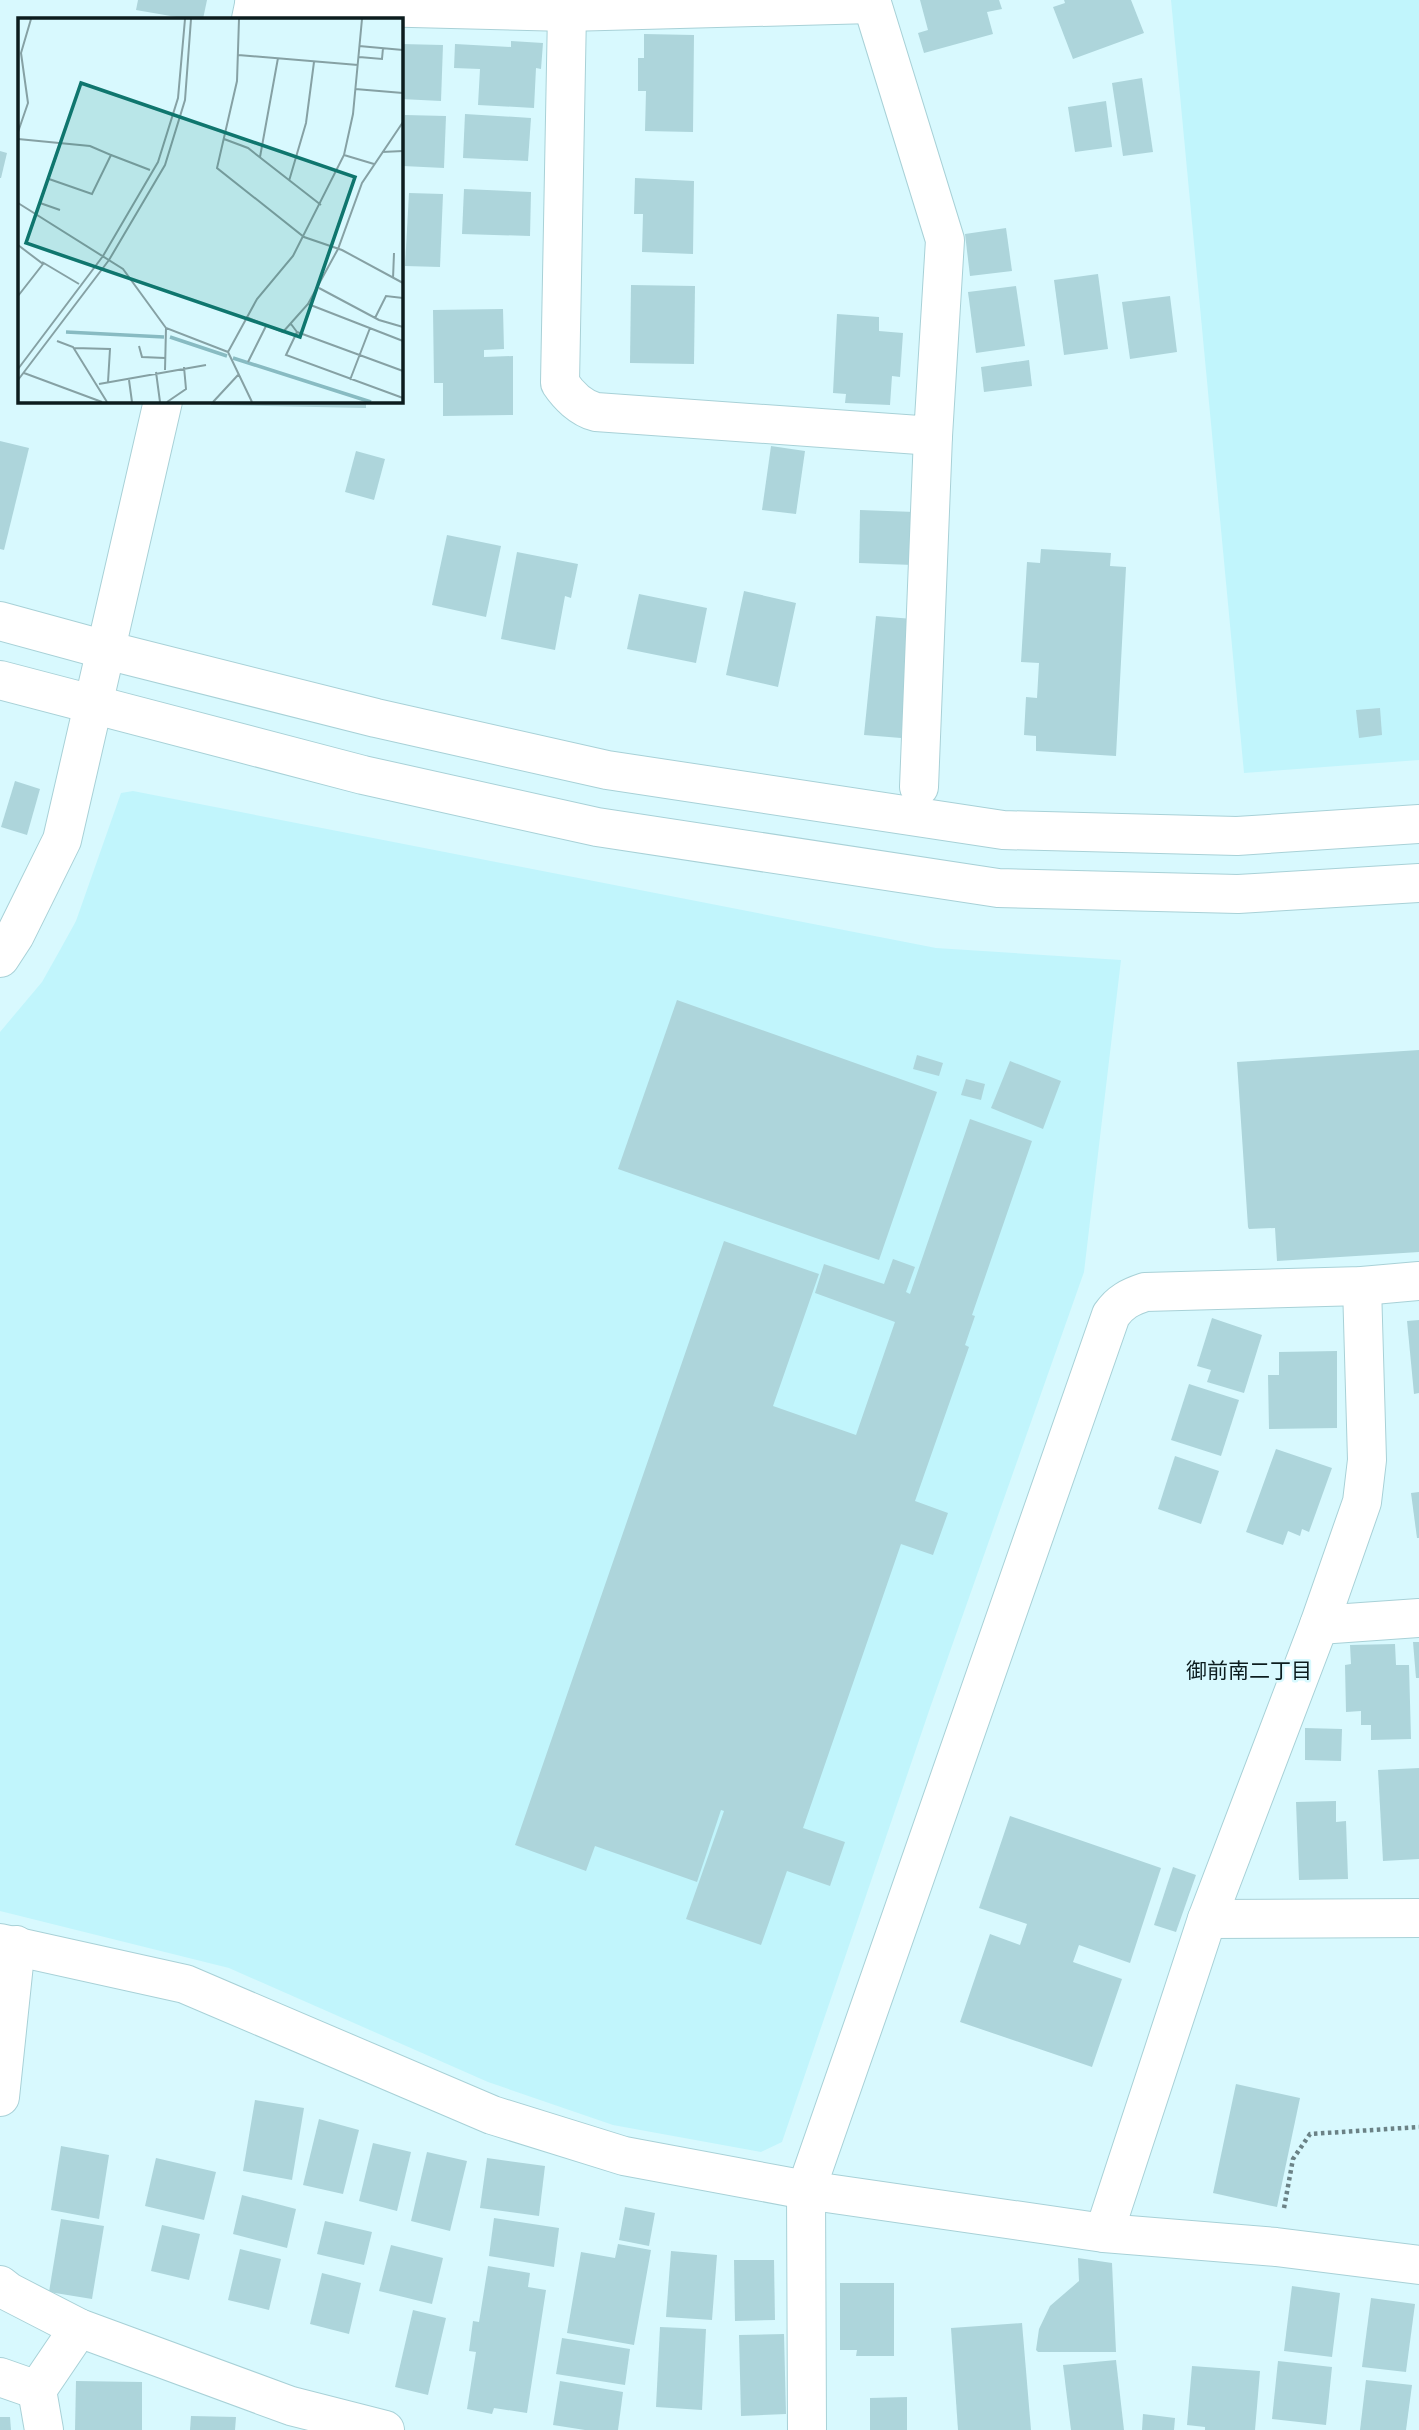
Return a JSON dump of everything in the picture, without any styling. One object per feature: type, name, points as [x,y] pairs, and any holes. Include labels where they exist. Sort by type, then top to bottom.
[{"type":"street","points":[[254,8],[355,13],[567,12],[872,2],[945,240],[933,436],[919,787]]},
{"type":"street","points":[[567,12],[560,383],[565,390],[586,409],[596,412],[933,436]]},
{"type":"street","points":[[0,958],[15,935],[62,840],[163,402]]},
{"type":"street","points":[[0,621],[376,718],[607,770],[1003,830],[1237,836],[1419,824]]},
{"type":"street","points":[[0,680],[363,775],[597,827],[998,888],[1238,894],[1419,883]]},
{"type":"street","points":[[807,2430],[806,2190],[1111,1315],[1131,1297],[1145,1292],[1362,1286],[1419,1281]]},
{"type":"street","points":[[1104,2233],[1207,1919],[1320,1625],[1362,1502],[1366,1482],[1362,1286]]},
{"type":"street","points":[[1320,1625],[1419,1618]]},
{"type":"street","points":[[1207,1919],[1419,1918]]},
{"type":"street","points":[[0,2097],[8,1944],[185,1984],[492,2115],[624,2156],[806,2190],[1104,2233],[1276,2247],[1419,2265]]},
{"type":"street","points":[[0,2285],[79,2328],[287,2418],[385,2430]]},
{"type":"street","points":[[44,2430],[37,2390],[79,2328]]},
{"type":"street","points":[[0,2377],[37,2390]]},
{"type":"path","points":[[1276,2247],[1293,2159],[1310,2134],[1419,2127]]},
{"type":"shaded area","points":[[1171,0],[1419,0],[1419,760],[1244,773]]},
{"type":"shaded area","points":[[133,791],[936,948],[1121,960],[1084,1272],[930,1708],[782,2142],[761,2152],[613,2125],[488,2082],[229,1968],[0,1911],[0,1032],[42,982],[60,950],[76,921],[121,793]]},
{"type":"building","points":[[138,0],[207,0],[203,18],[182,18],[136,10]]},
{"type":"building","points":[[920,0],[999,0],[1002,9],[987,12],[993,34],[924,53],[918,33],[928,30]]},
{"type":"building","points":[[1064,0],[1131,0],[1144,33],[1073,59],[1053,7],[1065,3]]},
{"type":"building","points":[[644,34],[694,35],[693,132],[645,131],[646,91],[638,91],[638,58],[644,58]]},
{"type":"building","points":[[511,41],[543,43],[541,69],[536,68],[534,108],[478,105],[480,69],[454,68],[455,44],[511,47]]},
{"type":"building","points":[[402,44],[443,45],[441,101],[402,99]]},
{"type":"building","points":[[1142,78],[1153,152],[1123,156],[1112,83]]},
{"type":"building","points":[[1106,101],[1112,147],[1075,152],[1068,107]]},
{"type":"building","points":[[465,114],[531,118],[528,161],[463,158]]},
{"type":"building","points":[[405,115],[446,116],[444,168],[403,166]]},
{"type":"building","points":[[0,151],[7,153],[1,178],[0,178]]},
{"type":"building","points":[[635,178],[694,181],[693,254],[642,252],[643,214],[634,214]]},
{"type":"building","points":[[464,189],[531,192],[530,236],[462,234]]},
{"type":"building","points":[[409,193],[443,194],[440,267],[405,266]]},
{"type":"building","points":[[1006,228],[1012,271],[970,276],[965,234]]},
{"type":"building","points":[[1098,274],[1108,349],[1064,355],[1054,280]]},
{"type":"building","points":[[631,285],[695,286],[694,364],[630,363]]},
{"type":"building","points":[[1016,286],[1025,346],[976,353],[968,292]]},
{"type":"building","points":[[1170,296],[1177,352],[1130,359],[1122,302]]},
{"type":"building","points":[[503,309],[504,349],[484,350],[484,357],[513,356],[513,415],[443,416],[443,383],[434,383],[433,310]]},
{"type":"building","points":[[837,314],[879,317],[879,331],[903,333],[900,377],[892,376],[890,405],[845,403],[846,394],[833,393]]},
{"type":"building","points":[[1029,360],[1032,386],[984,392],[981,367]]},
{"type":"building","points":[[211,402],[366,402],[366,408],[211,405]]},
{"type":"building","points":[[0,441],[29,448],[4,550],[0,549]]},
{"type":"building","points":[[771,446],[805,451],[796,514],[762,510]]},
{"type":"building","points":[[356,451],[385,459],[374,500],[345,492]]},
{"type":"building","points":[[860,510],[915,512],[913,565],[859,563]]},
{"type":"building","points":[[447,535],[501,546],[486,617],[432,605]]},
{"type":"building","points":[[1041,549],[1111,553],[1110,566],[1126,567],[1116,756],[1036,751],[1036,736],[1024,735],[1026,697],[1037,698],[1039,663],[1021,662],[1027,562],[1040,563]]},
{"type":"building","points":[[517,552],[578,564],[571,598],[565,596],[555,650],[501,639]]},
{"type":"building","points":[[744,591],[796,603],[778,687],[726,675]]},
{"type":"building","points":[[639,594],[707,608],[696,663],[627,649]]},
{"type":"building","points":[[876,616],[913,619],[901,738],[864,735]]},
{"type":"building","points":[[1380,708],[1382,735],[1359,738],[1356,710]]},
{"type":"building","points":[[15,781],[40,789],[27,835],[1,827]]},
{"type":"building","points":[[677,1000],[937,1092],[879,1260],[618,1169]]},
{"type":"building","points":[[1419,1050],[1419,1252],[1277,1261],[1275,1228],[1248,1227],[1237,1062]]},
{"type":"building","points":[[917,1055],[943,1063],[939,1076],[913,1069]]},
{"type":"building","points":[[1010,1061],[1061,1081],[1043,1129],[991,1108]]},
{"type":"building","points":[[966,1079],[985,1084],[981,1100],[961,1095]]},
{"type":"building","points":[[970,1119],[1032,1141],[972,1315],[975,1316],[965,1345],[969,1347],[915,1501],[948,1513],[933,1555],[901,1544],[803,1828],[845,1842],[830,1886],[787,1871],[761,1945],[686,1919],[724,1811],[721,1810],[697,1882],[595,1846],[586,1871],[515,1845],[724,1241],[819,1274],[773,1406],[856,1435],[895,1322],[815,1293],[824,1264],[884,1284],[893,1259],[915,1267],[906,1292],[910,1294]]},
{"type":"building","points":[[1212,1318],[1262,1335],[1244,1393],[1207,1382],[1211,1370],[1197,1366]]},
{"type":"building","points":[[1419,1320],[1419,1393],[1414,1394],[1407,1321]]},
{"type":"building","points":[[1337,1351],[1337,1428],[1269,1429],[1268,1375],[1279,1375],[1279,1352]]},
{"type":"building","points":[[1189,1384],[1239,1400],[1221,1456],[1171,1440]]},
{"type":"building","points":[[1276,1449],[1332,1468],[1309,1532],[1302,1529],[1300,1536],[1288,1531],[1283,1545],[1246,1532]]},
{"type":"building","points":[[1175,1456],[1219,1471],[1201,1524],[1158,1509]]},
{"type":"building","points":[[1419,1492],[1419,1538],[1417,1538],[1411,1493]]},
{"type":"building","points":[[1413,1642],[1419,1642],[1419,1678],[1416,1678]]},
{"type":"building","points":[[1395,1644],[1396,1665],[1409,1665],[1411,1739],[1371,1740],[1371,1725],[1361,1725],[1361,1711],[1346,1712],[1345,1665],[1351,1664],[1350,1645]]},
{"type":"building","points":[[1305,1728],[1342,1729],[1341,1761],[1305,1760]]},
{"type":"building","points":[[1419,1768],[1419,1859],[1383,1861],[1378,1770]]},
{"type":"building","points":[[1336,1801],[1336,1822],[1346,1821],[1348,1879],[1299,1880],[1296,1802]]},
{"type":"building","points":[[1010,1816],[1161,1868],[1130,1963],[1079,1945],[1073,1962],[1122,1979],[1092,2067],[960,2022],[990,1934],[1020,1945],[1027,1924],[979,1908]]},
{"type":"building","points":[[1173,1867],[1196,1875],[1176,1932],[1154,1925]]},
{"type":"building","points":[[1236,2084],[1300,2098],[1277,2207],[1213,2193]]},
{"type":"building","points":[[255,2100],[304,2108],[292,2180],[243,2171]]},
{"type":"building","points":[[319,2119],[359,2130],[343,2194],[303,2185]]},
{"type":"building","points":[[373,2143],[411,2152],[397,2211],[359,2201]]},
{"type":"building","points":[[61,2146],[109,2155],[99,2219],[51,2210]]},
{"type":"building","points":[[427,2152],[467,2161],[450,2231],[411,2221]]},
{"type":"building","points":[[156,2158],[216,2172],[204,2220],[145,2206]]},
{"type":"building","points":[[487,2158],[545,2166],[539,2216],[480,2208]]},
{"type":"building","points":[[242,2195],[296,2209],[287,2248],[233,2234]]},
{"type":"building","points":[[625,2207],[655,2213],[649,2246],[619,2240]]},
{"type":"building","points":[[494,2218],[559,2228],[554,2267],[489,2256]]},
{"type":"building","points":[[61,2219],[104,2226],[92,2299],[49,2292]]},
{"type":"building","points":[[325,2221],[372,2232],[364,2265],[317,2254]]},
{"type":"building","points":[[162,2225],[200,2234],[189,2280],[151,2271]]},
{"type":"building","points":[[618,2244],[651,2250],[634,2345],[567,2333],[581,2252],[615,2258]]},
{"type":"building","points":[[391,2245],[443,2258],[432,2304],[379,2291]]},
{"type":"building","points":[[240,2249],[281,2259],[269,2310],[228,2300]]},
{"type":"building","points":[[671,2251],[717,2255],[712,2320],[666,2317]]},
{"type":"building","points":[[1078,2258],[1112,2263],[1116,2352],[1038,2352],[1039,2329],[1050,2306],[1079,2281]]},
{"type":"building","points":[[734,2260],[774,2260],[775,2320],[735,2321]]},
{"type":"building","points":[[488,2266],[530,2273],[528,2287],[546,2290],[527,2413],[494,2408],[492,2414],[467,2409],[476,2352],[469,2351],[473,2321],[479,2322]]},
{"type":"building","points":[[322,2273],[361,2283],[349,2334],[310,2324]]},
{"type":"building","points":[[840,2283],[894,2283],[894,2356],[856,2356],[857,2350],[840,2350]]},
{"type":"building","points":[[1292,2286],[1340,2293],[1332,2357],[1284,2351]]},
{"type":"building","points":[[1371,2298],[1415,2304],[1406,2372],[1362,2367]]},
{"type":"building","points":[[413,2310],[446,2318],[428,2395],[395,2387]]},
{"type":"building","points":[[1022,2323],[1031,2430],[958,2430],[951,2328]]},
{"type":"building","points":[[660,2327],[706,2329],[702,2410],[656,2407]]},
{"type":"building","points":[[784,2334],[786,2414],[741,2416],[739,2335]]},
{"type":"building","points":[[562,2338],[630,2349],[625,2385],[556,2374]]},
{"type":"building","points":[[1116,2360],[1124,2430],[1071,2430],[1063,2365]]},
{"type":"building","points":[[1278,2361],[1332,2367],[1326,2425],[1272,2419]]},
{"type":"building","points":[[1192,2366],[1260,2371],[1255,2430],[1205,2430],[1205,2427],[1187,2425]]},
{"type":"building","points":[[1366,2380],[1412,2385],[1406,2430],[1360,2430]]},
{"type":"building","points":[[76,2381],[142,2382],[142,2430],[75,2430]]},
{"type":"building","points":[[560,2381],[623,2392],[618,2430],[585,2430],[553,2425]]},
{"type":"building","points":[[907,2397],[907,2430],[870,2430],[870,2398]]},
{"type":"building","points":[[1143,2414],[1175,2418],[1174,2430],[1142,2430]]},
{"type":"building","points":[[191,2416],[236,2417],[235,2430],[190,2430]]},
{"type":"building","points":[[0,2417],[10,2417],[11,2430],[0,2430]]},
{"type":"district","name":"御前南二丁目","points":[[1249,1670]]}]
